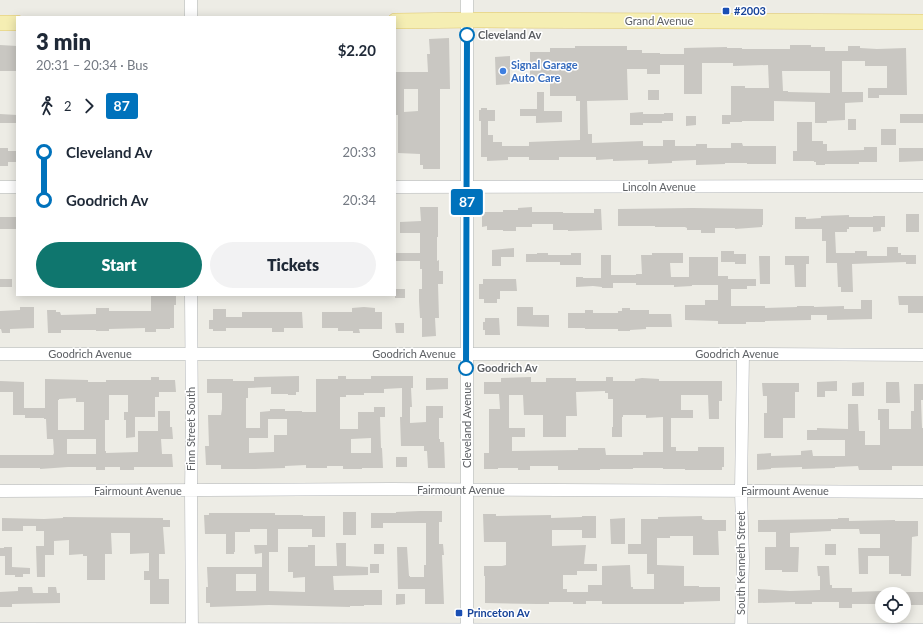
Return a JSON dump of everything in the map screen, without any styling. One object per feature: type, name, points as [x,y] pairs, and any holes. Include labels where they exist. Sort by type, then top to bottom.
[{"type":"main road","name":"Grand Avenue","points":[[396,21],[923,22]]},
{"type":"main road","points":[[0,23],[16,23]]},
{"type":"street","points":[[191,0],[191,16]]},
{"type":"street","name":"Cleveland Avenue","points":[[467,0],[467,632]]},
{"type":"street","name":"Lincoln Avenue","points":[[396,187],[923,186]]},
{"type":"street","points":[[0,187],[16,187]]},
{"type":"street","name":"Finn Street South","points":[[191,296],[192,632]]},
{"type":"street","name":"Goodrich Avenue","points":[[0,354],[923,354]]},
{"type":"street","name":"South Kenneth Street","points":[[741,629],[743,560],[741,491],[743,354]]},
{"type":"street","name":"Fairmount Avenue","points":[[0,491],[467,490],[923,492]]},
{"type":"street","points":[[0,629],[192,632],[467,632],[741,629],[923,630]]},
{"type":"building","points":[[449,38],[450,89],[440,89],[440,169],[423,169],[423,165],[420,165],[420,154],[398,153],[396,72],[428,72],[427,54],[430,54],[429,39]],"holes":[[[404,89],[418,89],[418,111],[404,112]]]},
{"type":"building","points":[[0,45],[16,46],[16,71],[0,71]]},
{"type":"building","points":[[790,45],[825,47],[825,51],[848,51],[848,46],[860,46],[860,48],[877,49],[906,48],[907,95],[879,95],[879,98],[868,98],[868,88],[887,88],[887,66],[865,66],[865,61],[842,61],[842,92],[863,92],[863,102],[845,103],[845,120],[815,123],[815,102],[774,101],[774,121],[742,121],[722,124],[722,115],[731,115],[731,86],[745,86],[745,88],[769,88],[768,65],[733,66],[733,63],[702,63],[702,94],[684,94],[684,65],[660,65],[660,74],[647,74],[647,69],[627,69],[628,100],[587,101],[588,134],[592,134],[592,143],[643,141],[643,146],[663,146],[663,140],[675,140],[675,146],[696,146],[696,144],[707,144],[707,148],[731,148],[731,143],[742,143],[743,146],[776,146],[776,164],[725,163],[696,165],[696,160],[648,164],[648,160],[613,161],[613,159],[596,160],[596,157],[559,157],[559,160],[529,160],[529,157],[508,157],[508,160],[487,161],[487,157],[481,157],[481,121],[479,121],[479,110],[481,110],[481,108],[495,110],[495,121],[488,121],[488,135],[493,135],[493,142],[502,142],[502,146],[529,146],[529,142],[580,140],[580,101],[576,101],[576,96],[550,96],[550,76],[530,77],[530,52],[550,52],[550,48],[575,48],[575,46],[627,46],[627,50],[642,50],[642,53],[660,54],[684,54],[684,48],[727,47],[742,49],[790,49]],"holes":[[[782,71],[830,71],[830,93],[783,91]]]},
{"type":"building","name":"Signal Garage Auto Care","points":[[510,56],[510,84],[496,85],[495,57]]},
{"type":"building","points":[[648,90],[659,90],[659,100],[648,100]]},
{"type":"building","points":[[537,92],[544,92],[544,111],[562,111],[562,122],[536,123],[536,116],[520,116],[520,109],[537,109]]},
{"type":"building","points":[[643,112],[643,114],[673,113],[673,121],[662,121],[662,123],[643,123],[643,125],[630,125],[630,113]]},
{"type":"building","points":[[0,114],[16,115],[16,123],[0,123]]},
{"type":"building","points":[[900,114],[923,114],[923,123],[900,123]]},
{"type":"building","points":[[686,116],[696,116],[696,125],[686,126]]},
{"type":"building","points":[[848,119],[856,119],[856,130],[848,130]]},
{"type":"building","points":[[797,122],[812,122],[812,141],[823,141],[823,144],[827,144],[827,151],[864,150],[864,147],[877,147],[877,162],[816,165],[816,162],[814,161],[793,161],[793,151],[797,151]]},
{"type":"building","points":[[881,129],[896,129],[896,145],[881,145]]},
{"type":"building","points":[[0,148],[8,148],[8,151],[16,151],[16,162],[8,162],[8,166],[0,166]]},
{"type":"building","points":[[899,148],[923,148],[923,161],[899,162]]},
{"type":"building","points":[[420,207],[438,207],[437,261],[439,260],[439,271],[443,271],[443,284],[438,284],[439,318],[435,318],[436,336],[422,337],[422,318],[420,318],[419,301],[419,289],[422,289],[422,269],[420,269],[420,261],[396,261],[396,253],[420,253],[420,233],[400,233],[400,222],[421,221]]},
{"type":"building","points":[[532,207],[532,212],[563,213],[594,213],[594,209],[601,209],[602,230],[553,230],[553,224],[532,224],[532,227],[516,227],[516,231],[487,230],[487,226],[482,227],[482,212],[503,212],[503,210],[518,210],[518,208]]},
{"type":"building","points":[[618,209],[763,209],[763,225],[762,227],[735,229],[715,228],[715,233],[701,233],[701,230],[687,230],[685,227],[618,226]]},
{"type":"building","points":[[906,214],[919,214],[919,232],[906,232]]},
{"type":"building","points":[[849,215],[849,217],[885,216],[885,227],[881,227],[881,231],[873,232],[873,227],[849,227],[847,232],[835,232],[836,253],[855,253],[855,251],[867,251],[867,256],[887,256],[887,247],[898,247],[898,253],[901,253],[901,255],[916,255],[916,264],[906,264],[906,262],[852,264],[853,292],[841,292],[841,287],[838,287],[837,263],[826,263],[826,241],[822,241],[822,229],[795,229],[795,217],[806,217],[806,219],[821,218],[821,216]]},
{"type":"building","points":[[0,217],[16,217],[16,229],[0,229]]},
{"type":"building","points":[[514,248],[514,257],[501,257],[501,266],[492,266],[492,250]]},
{"type":"building","points":[[721,251],[734,251],[734,254],[746,254],[746,264],[721,262]]},
{"type":"building","points":[[548,253],[548,255],[571,255],[571,253],[581,253],[581,265],[560,265],[560,262],[526,262],[526,254]]},
{"type":"building","points":[[652,253],[683,253],[683,263],[670,263],[671,277],[689,277],[689,257],[718,257],[718,276],[728,276],[728,279],[756,279],[756,286],[747,286],[747,289],[731,289],[731,306],[765,306],[765,308],[844,306],[844,309],[861,309],[861,300],[872,300],[872,319],[827,320],[827,315],[811,315],[811,320],[746,322],[746,324],[718,324],[718,321],[685,320],[685,305],[705,305],[705,300],[718,300],[718,285],[674,287],[674,285],[636,285],[636,283],[613,283],[613,288],[593,286],[576,287],[576,277],[601,278],[601,255],[611,255],[611,275],[636,275],[642,274],[641,255],[652,255]]},
{"type":"building","points":[[759,256],[770,256],[770,284],[760,284]]},
{"type":"building","points":[[785,256],[809,256],[809,264],[806,264],[806,287],[795,287],[794,265],[785,265]]},
{"type":"building","points":[[0,279],[12,279],[12,287],[0,287]]},
{"type":"building","points":[[483,279],[516,279],[517,291],[500,291],[500,299],[497,299],[497,303],[484,303],[484,299],[479,299],[479,284],[483,284]]},
{"type":"building","points":[[396,289],[405,289],[405,298],[395,298]]},
{"type":"building","points":[[151,296],[176,296],[176,305],[174,305],[174,328],[156,329],[156,332],[145,332],[145,328],[109,329],[109,331],[61,330],[61,333],[48,333],[47,310],[56,310],[56,312],[60,312],[61,315],[96,314],[96,308],[109,308],[109,311],[151,311]]},
{"type":"building","points":[[898,296],[923,296],[923,313],[908,313],[908,305],[899,305]]},
{"type":"building","points":[[20,307],[34,307],[34,328],[10,329],[10,333],[2,333],[0,329],[0,311],[20,310]]},
{"type":"building","points":[[517,307],[533,307],[533,315],[549,315],[549,327],[517,326]]},
{"type":"building","points":[[352,308],[375,308],[375,312],[382,312],[382,329],[359,329],[360,333],[353,333],[353,331],[338,331],[338,328],[322,328],[322,312],[352,312]]},
{"type":"building","points":[[622,308],[630,308],[630,310],[649,310],[649,314],[671,314],[672,327],[646,327],[646,329],[630,331],[618,331],[618,329],[568,328],[568,313],[585,313],[585,310],[593,310],[593,313],[618,313],[618,311],[622,311]]},
{"type":"building","points":[[213,309],[226,309],[226,317],[242,317],[242,312],[302,312],[303,328],[284,328],[284,332],[272,332],[272,328],[226,328],[226,331],[213,331],[213,329],[209,329],[209,320],[213,320]]},
{"type":"building","points":[[485,318],[499,318],[500,335],[485,335],[485,330],[483,330],[483,322],[485,322]]},
{"type":"building","points":[[395,323],[404,323],[404,333],[396,333]]},
{"type":"building","points":[[299,376],[299,392],[296,392],[296,395],[271,394],[271,387],[248,388],[248,398],[246,398],[246,428],[260,428],[260,412],[270,411],[270,409],[316,412],[316,379],[338,379],[338,376],[346,376],[346,379],[371,379],[371,376],[413,376],[413,388],[411,388],[412,407],[410,407],[410,423],[426,422],[426,406],[443,406],[443,418],[439,418],[439,439],[440,442],[444,442],[445,468],[428,468],[427,451],[424,451],[424,446],[401,446],[400,417],[402,417],[402,388],[384,389],[384,393],[364,393],[364,395],[346,395],[346,397],[340,397],[340,429],[358,429],[358,412],[374,412],[374,407],[385,407],[385,417],[380,417],[383,468],[343,469],[343,466],[327,466],[327,468],[306,468],[306,465],[285,466],[285,468],[221,469],[221,465],[206,465],[205,446],[209,446],[208,415],[221,415],[222,409],[222,393],[207,393],[207,379],[254,381],[254,377]],"holes":[[[268,419],[287,419],[287,435],[274,435],[274,452],[249,453],[249,438],[268,438]],[[371,438],[371,453],[351,453],[351,439]]]},
{"type":"building","points":[[151,377],[159,377],[159,380],[175,380],[176,392],[159,392],[159,397],[155,397],[155,417],[135,417],[135,437],[126,438],[126,420],[124,420],[124,412],[128,412],[128,395],[109,395],[109,420],[105,420],[105,451],[106,453],[138,452],[138,431],[158,431],[158,411],[170,411],[170,427],[172,427],[173,439],[161,439],[162,454],[172,454],[173,467],[134,467],[134,470],[120,470],[120,467],[105,467],[105,470],[96,470],[96,467],[40,469],[0,468],[0,455],[53,455],[54,453],[53,439],[47,439],[46,419],[25,418],[25,415],[13,415],[13,392],[0,392],[0,381],[24,382],[24,408],[45,408],[45,379],[88,380],[88,382],[106,382],[106,380],[151,380]],"holes":[[[76,398],[76,402],[84,402],[84,430],[58,430],[58,400]],[[67,439],[96,439],[96,454],[67,454]]]},
{"type":"building","points":[[531,377],[531,382],[546,382],[546,378],[576,378],[576,381],[606,381],[606,377],[613,377],[613,381],[635,381],[635,379],[642,378],[659,379],[659,381],[722,381],[722,401],[719,401],[719,419],[709,419],[708,395],[681,395],[681,410],[693,410],[693,418],[671,418],[671,447],[676,447],[676,451],[698,451],[698,447],[724,447],[724,467],[722,467],[722,470],[633,468],[558,470],[558,466],[530,466],[530,470],[518,470],[518,468],[484,469],[484,453],[489,453],[489,409],[500,409],[499,394],[484,394],[484,382],[501,382],[501,378]],"holes":[[[605,391],[605,393],[608,393],[608,399],[613,399],[612,437],[622,437],[623,415],[646,415],[646,418],[663,417],[663,452],[643,452],[643,455],[606,455],[605,448],[512,451],[512,437],[525,437],[525,428],[509,428],[509,395],[523,395],[524,415],[543,415],[543,437],[566,437],[566,416],[577,416],[576,392]]]},
{"type":"building","points":[[426,378],[448,378],[448,389],[426,390]]},
{"type":"building","points":[[837,381],[837,391],[825,391],[825,397],[817,397],[817,382]]},
{"type":"building","points":[[864,382],[864,396],[852,396],[852,383]]},
{"type":"building","points":[[886,382],[899,382],[900,403],[886,403]]},
{"type":"building","points":[[762,383],[799,383],[799,392],[795,392],[795,418],[783,418],[783,438],[764,438],[764,413],[767,413],[767,396],[763,396]]},
{"type":"building","points":[[914,384],[923,384],[923,400],[921,400],[923,466],[892,466],[892,470],[859,470],[858,466],[802,469],[802,467],[771,468],[757,470],[757,454],[771,453],[771,456],[801,455],[801,451],[812,450],[813,456],[845,456],[845,440],[807,440],[807,430],[817,430],[817,428],[848,429],[848,404],[858,404],[859,431],[865,431],[865,445],[880,445],[880,420],[878,420],[878,409],[889,409],[889,429],[911,429],[911,411],[914,411]]},
{"type":"building","points":[[396,457],[407,457],[407,467],[396,467]]},
{"type":"building","points":[[442,511],[442,522],[439,522],[439,544],[443,544],[444,555],[442,555],[444,604],[425,604],[425,589],[398,589],[397,547],[407,547],[409,576],[424,577],[424,565],[426,565],[426,523],[383,523],[383,528],[371,528],[371,513]]},
{"type":"building","points":[[343,512],[356,512],[356,535],[343,535]]},
{"type":"building","points":[[209,513],[275,513],[275,515],[325,516],[325,537],[312,537],[312,529],[278,529],[278,552],[269,552],[269,591],[305,592],[305,577],[293,578],[293,572],[288,572],[288,547],[308,547],[308,545],[315,545],[315,566],[337,566],[336,543],[346,543],[346,566],[368,567],[368,575],[333,576],[334,590],[382,590],[382,605],[350,607],[269,605],[210,607],[210,603],[206,603],[206,587],[208,587],[207,567],[262,567],[262,553],[255,554],[254,545],[267,545],[267,529],[250,529],[250,532],[235,532],[235,552],[234,554],[226,554],[226,534],[205,534],[204,515],[209,515]],"holes":[[[236,574],[256,574],[256,591],[236,591]]]},
{"type":"building","points":[[483,514],[496,514],[496,516],[551,515],[551,518],[596,516],[596,538],[582,538],[582,530],[552,530],[552,546],[586,545],[584,564],[597,564],[597,571],[577,571],[577,575],[563,575],[563,589],[567,589],[567,592],[588,592],[588,585],[602,585],[602,566],[630,565],[631,587],[633,587],[633,589],[654,589],[654,574],[647,574],[647,554],[628,554],[628,544],[641,544],[641,519],[702,516],[702,519],[705,520],[726,520],[726,531],[718,531],[719,555],[693,555],[693,536],[670,536],[670,538],[657,538],[657,565],[684,566],[684,586],[720,587],[720,601],[684,602],[684,604],[602,604],[602,601],[586,601],[586,604],[573,604],[573,602],[549,602],[549,604],[485,603],[484,566],[506,565],[506,542],[484,542]]},
{"type":"building","points":[[63,517],[163,518],[163,520],[170,520],[170,527],[163,527],[165,554],[159,554],[159,579],[169,579],[169,604],[150,604],[150,580],[144,580],[144,571],[149,571],[149,553],[130,554],[130,533],[111,533],[112,554],[105,554],[105,580],[87,580],[87,556],[83,556],[83,554],[69,555],[69,540],[54,541],[54,555],[45,555],[45,577],[37,577],[36,546],[44,546],[44,531],[36,531],[36,526],[23,526],[23,531],[2,531],[2,518],[44,519]]},
{"type":"building","points":[[625,518],[625,544],[611,544],[610,519]]},
{"type":"building","points":[[849,518],[849,521],[918,521],[918,536],[912,537],[911,576],[889,574],[889,556],[868,556],[868,574],[859,574],[858,548],[880,548],[880,534],[860,534],[859,529],[831,529],[831,531],[790,533],[790,547],[799,547],[798,572],[765,570],[765,547],[776,547],[776,532],[758,532],[758,520]]},
{"type":"building","points":[[374,544],[384,544],[384,554],[374,554]]},
{"type":"building","points":[[825,544],[836,544],[836,555],[825,555]]},
{"type":"building","points":[[12,547],[12,567],[30,568],[30,574],[23,574],[23,577],[5,575],[5,556],[0,556],[0,548]]},
{"type":"building","points":[[370,564],[379,564],[379,573],[370,573]]},
{"type":"building","points":[[817,566],[829,566],[830,585],[832,585],[832,588],[852,588],[852,592],[875,591],[875,604],[852,604],[852,608],[839,608],[839,602],[812,602],[812,604],[795,604],[795,602],[758,603],[758,589],[790,591],[820,590],[820,576],[818,576]]},
{"type":"building","points":[[18,587],[32,587],[33,593],[48,593],[48,587],[56,587],[57,593],[60,593],[60,603],[12,604],[12,607],[0,607],[0,592],[18,591]]},
{"type":"building","points":[[911,592],[923,592],[923,605],[911,605]]},
{"type":"building","points":[[396,594],[405,594],[405,604],[396,605]]},
{"type":"bus line","name":"87","points":[[466,368],[467,35]]},
{"type":"place","name":"#2003","points":[[726,11]]},
{"type":"place","name":"Cleveland Av","points":[[467,35]]},
{"type":"place","name":"Signal Garage Auto Care","points":[[503,71]]},
{"type":"place","name":"Goodrich Av","points":[[466,368]]},
{"type":"place","name":"Princeton Av","points":[[459,613]]}]
